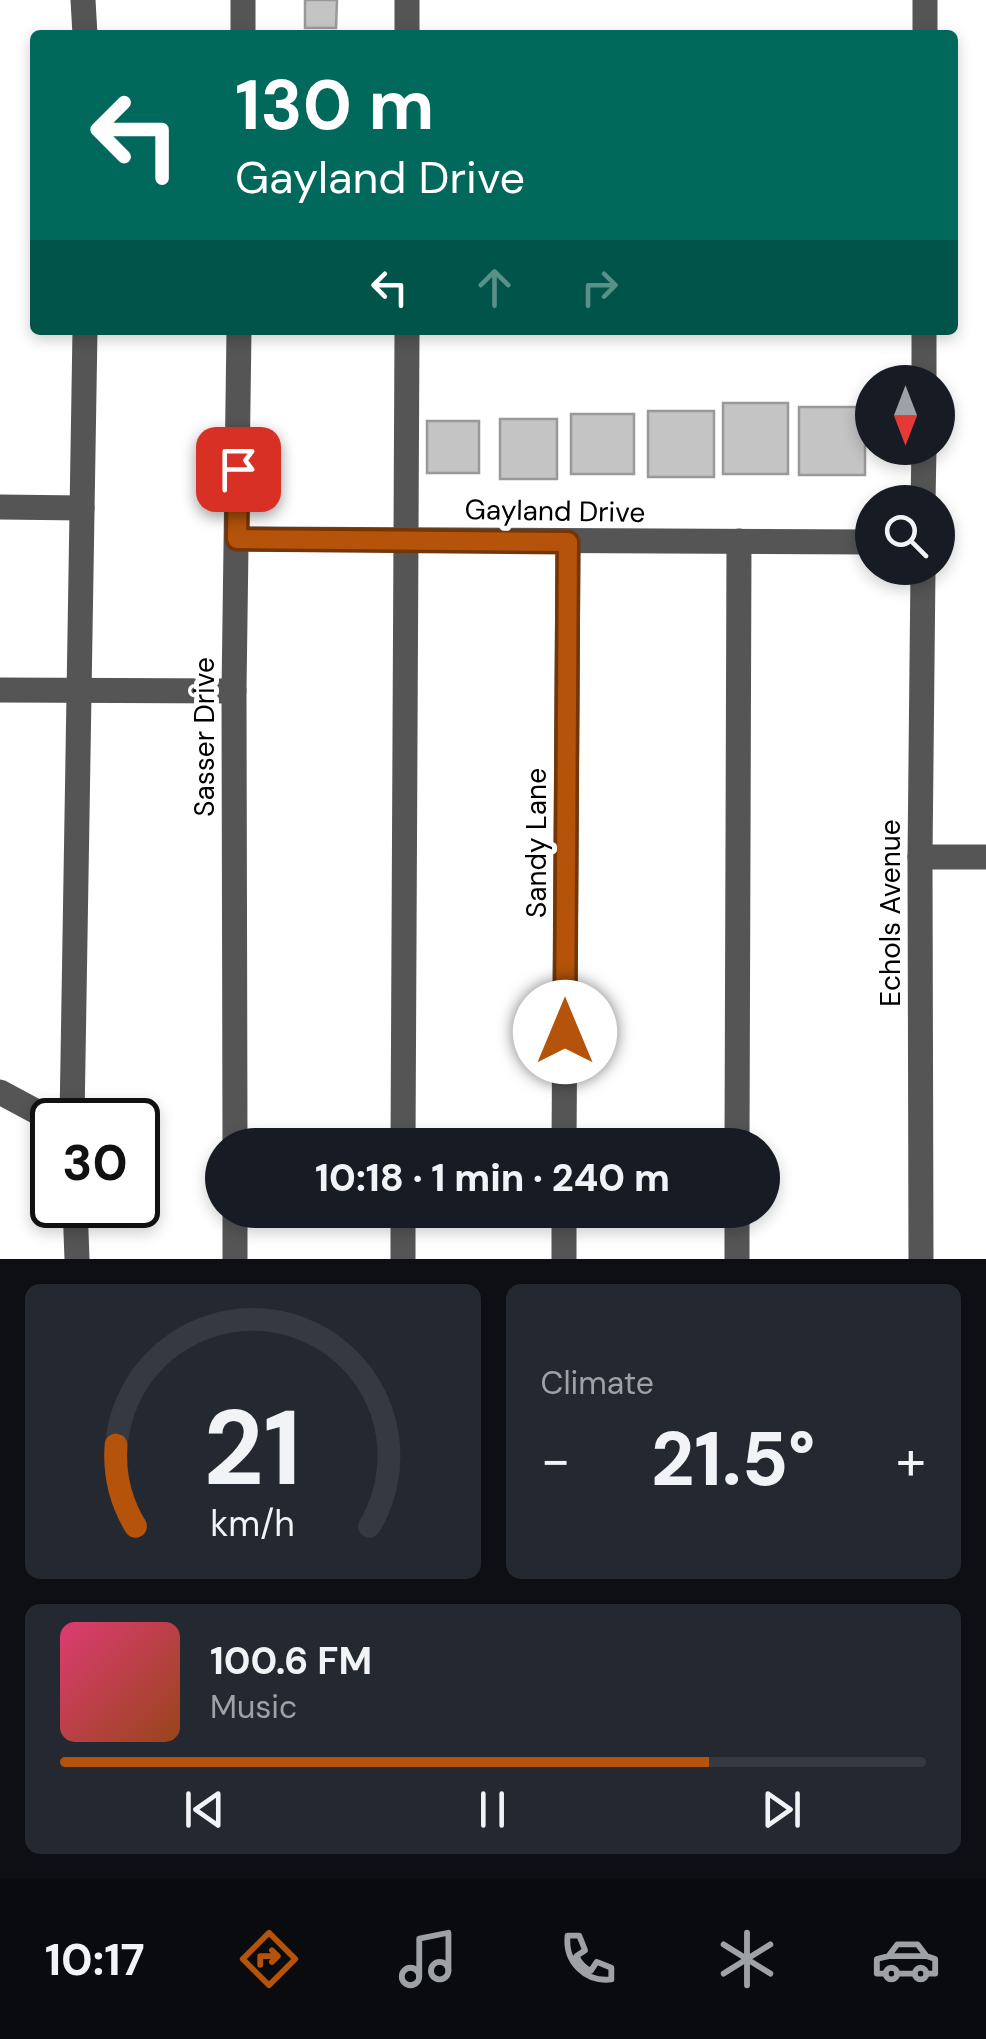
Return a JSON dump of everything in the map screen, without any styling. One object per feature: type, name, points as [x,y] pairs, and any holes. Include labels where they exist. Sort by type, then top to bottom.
[{"type":"street","points":[[83,0],[85,30]]},
{"type":"street","points":[[242,30],[243,0]]},
{"type":"street","points":[[407,0],[407,30]]},
{"type":"street","points":[[925,0],[925,30]]},
{"type":"street","points":[[72,1098],[86,335]]},
{"type":"street","name":"Sasser Drive","points":[[235,1128],[234,692],[239,335]]},
{"type":"street","points":[[403,1128],[407,335]]},
{"type":"street","points":[[924,335],[924,365]]},
{"type":"street","points":[[0,507],[82,508]]},
{"type":"street","name":"Gayland Drive","points":[[237,539],[855,542]]},
{"type":"street","points":[[738,1128],[739,541]]},
{"type":"street","name":"Sandy Lane","points":[[564,1128],[568,542]]},
{"type":"street","name":"Echols Avenue","points":[[921,1259],[923,585]]},
{"type":"street","points":[[0,690],[234,692]]},
{"type":"street","points":[[920,858],[986,856]]},
{"type":"street","points":[[0,1092],[30,1108]]},
{"type":"street","points":[[76,1228],[77,1259]]},
{"type":"street","points":[[235,1259],[236,1228]]},
{"type":"street","points":[[403,1228],[403,1259]]},
{"type":"street","points":[[564,1228],[564,1259]]},
{"type":"street","points":[[737,1228],[737,1259]]},
{"type":"building","points":[[305,0],[337,0],[336,28],[305,28]]},
{"type":"building","points":[[723,403],[788,403],[788,474],[723,474]]},
{"type":"building","points":[[799,407],[855,407],[855,465],[865,465],[865,475],[799,475]]},
{"type":"building","points":[[648,411],[714,411],[714,477],[648,477]]},
{"type":"building","points":[[571,414],[634,414],[634,474],[571,474]]},
{"type":"building","points":[[500,419],[557,419],[557,479],[500,479]]},
{"type":"building","points":[[427,421],[479,421],[479,473],[427,473]]},
{"type":"route","points":[[238,469],[237,539],[568,542],[565,1032]]}]
